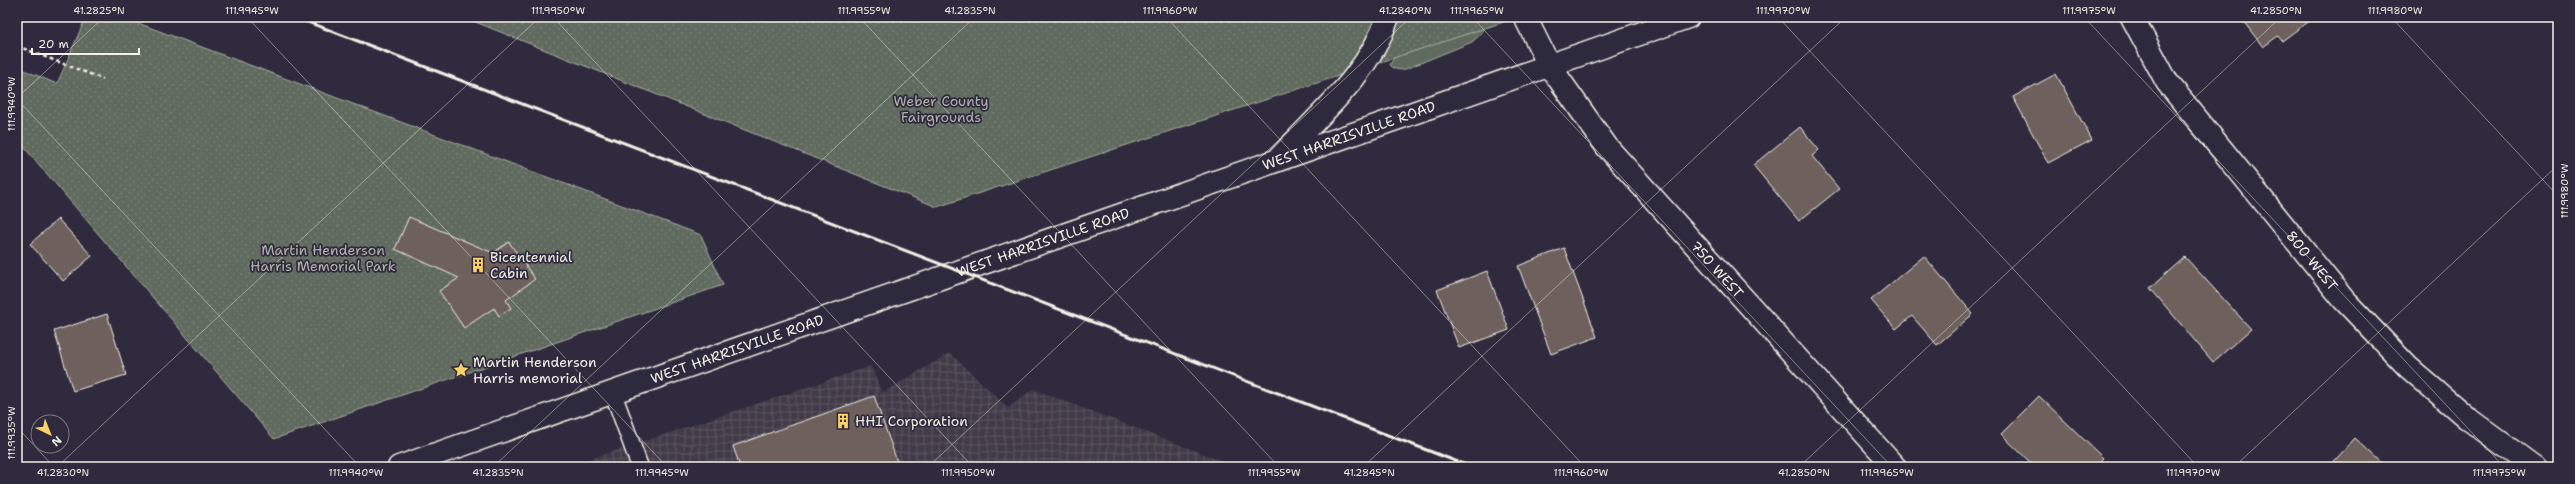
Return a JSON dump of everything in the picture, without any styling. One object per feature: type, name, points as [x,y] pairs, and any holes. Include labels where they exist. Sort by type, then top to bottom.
[{"type":"main road","points":[[1277,159],[1357,74],[1369,58],[1388,17]]},
{"type":"main road","name":"750 WEST","points":[[1525,17],[1549,65],[1607,147],[1895,467]]},
{"type":"main road","name":"WEST HARRISVILLE ROAD","points":[[399,467],[1277,159],[1688,17]]},
{"type":"main road","name":"800 WEST","points":[[2132,17],[2167,82],[2344,300],[2408,367],[2467,418],[2534,467]]},
{"type":"lane","points":[[613,393],[640,467]]},
{"type":"path","points":[[17,46],[103,79]]},
{"type":"shaded area","points":[[950,353],[1008,408],[1033,389],[1238,467],[566,467],[871,366],[882,393]]},
{"type":"green space","name":"Martin Henderson Harris Memorial Park","points":[[86,17],[122,17],[701,235],[723,285],[274,439],[17,139],[17,67],[57,84]]},
{"type":"green space","name":"Weber County Fairgrounds","points":[[463,17],[1519,17],[937,207]]},
{"type":"green space","points":[[1485,20],[1482,33],[1472,42],[1403,70],[1395,69],[1390,65],[1406,34]]},
{"type":"building","points":[[2240,17],[2314,17],[2282,41],[2278,36],[2263,47]]},
{"type":"building","points":[[2056,74],[2092,140],[2048,163],[2013,97]]},
{"type":"building","points":[[1800,127],[1819,150],[1812,156],[1839,189],[1799,221],[1753,165]]},
{"type":"building","name":"Bicentennial Cabin","points":[[409,217],[493,253],[509,242],[535,279],[506,300],[511,308],[499,316],[494,308],[464,328],[439,291],[459,278],[395,249]]},
{"type":"building","points":[[58,219],[92,256],[63,281],[30,244]]},
{"type":"building","points":[[1564,248],[1597,337],[1551,354],[1518,266]]},
{"type":"building","points":[[1924,256],[1973,314],[1937,345],[1912,316],[1896,329],[1871,300]]},
{"type":"building","points":[[2185,257],[2251,329],[2213,362],[2150,288]]},
{"type":"building","points":[[1487,271],[1509,330],[1459,348],[1437,290]]},
{"type":"building","points":[[107,314],[126,375],[73,391],[54,331]]},
{"type":"building","name":"HHI Corporation","points":[[874,396],[899,467],[740,467],[733,446]]},
{"type":"building","points":[[2039,396],[2103,458],[2094,467],[2035,467],[2001,434]]},
{"type":"building","points":[[2355,438],[2386,467],[2329,467]]},
{"type":"railway","points":[[295,17],[1471,467]]},
{"type":"place","name":"Bicentennial Cabin","points":[[478,265]]},
{"type":"place","name":"Martin Henderson Harris memorial","points":[[461,370]]},
{"type":"place","name":"HHI Corporation","points":[[843,421]]}]
